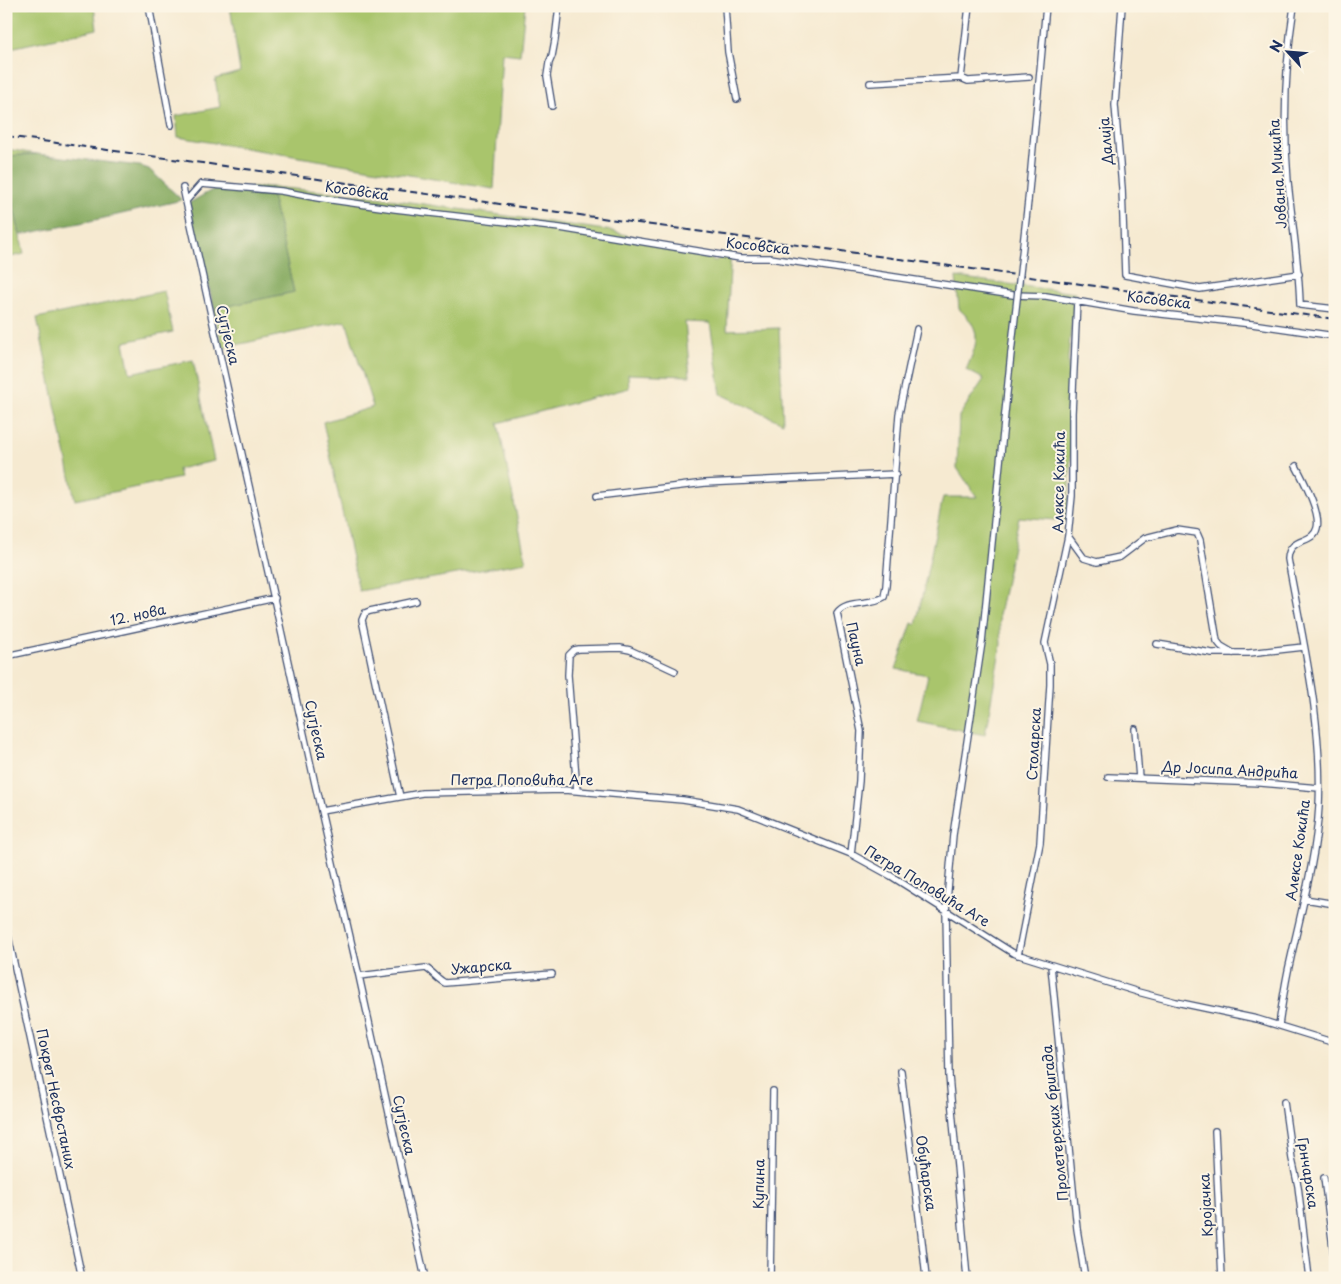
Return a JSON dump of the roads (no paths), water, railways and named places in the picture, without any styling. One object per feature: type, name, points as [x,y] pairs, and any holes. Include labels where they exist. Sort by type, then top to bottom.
[{"type":"street","points":[[149,6],[171,125]]},
{"type":"street","points":[[552,106],[547,76],[555,40],[559,6]]},
{"type":"street","points":[[725,6],[728,52],[737,99]]},
{"type":"street","points":[[961,78],[969,6]]},
{"type":"street","points":[[967,1278],[949,1076],[946,911],[953,835],[982,642],[1028,201],[1046,6]]},
{"type":"street","name":"Далија","points":[[1122,6],[1115,105],[1122,188],[1125,275],[1200,289],[1299,274]]},
{"type":"street","name":"Јована Микића","points":[[1294,6],[1289,40],[1285,105],[1288,183],[1299,274],[1300,305],[1335,309]]},
{"type":"street","points":[[870,83],[961,78],[968,81],[1029,77]]},
{"type":"street","name":"Косовска","points":[[186,201],[201,184],[282,191],[395,209],[560,228],[740,258],[770,258],[1013,295],[1046,296],[1134,311],[1252,324],[1335,336]]},
{"type":"street","name":"Сутјеска","points":[[183,188],[425,1278]]},
{"type":"street","name":"Алексе Кокића","points":[[1077,300],[1072,413],[1072,496],[1068,536],[1084,558],[1098,562],[1120,557],[1145,538],[1177,530],[1197,533],[1200,540],[1217,641],[1221,646],[1233,653]]},
{"type":"street","name":"Пауна","points":[[851,854],[862,731],[837,613],[840,608],[884,597],[900,414],[917,329]]},
{"type":"street","name":"Алексе Кокића","points":[[1279,1026],[1289,963],[1304,900],[1316,836],[1319,788],[1316,714],[1288,559],[1291,547],[1314,534],[1317,520],[1310,495],[1296,466]]},
{"type":"street","points":[[597,496],[704,483],[896,474]]},
{"type":"street","name":"Столарска","points":[[1018,955],[1040,843],[1050,685],[1050,664],[1045,643],[1068,536]]},
{"type":"street","name":"12. нова","points":[[6,656],[275,598]]},
{"type":"street","points":[[400,797],[362,618],[365,613],[370,611],[416,601]]},
{"type":"street","points":[[1157,644],[1212,653],[1276,651],[1304,647]]},
{"type":"street","points":[[578,791],[568,680],[569,655],[579,649],[620,648],[630,650],[675,671]]},
{"type":"street","points":[[1136,729],[1139,778]]},
{"type":"street","name":"Др Јосипа Андрића","points":[[1108,777],[1319,788]]},
{"type":"street","name":"Петра Поповића Аге","points":[[321,810],[422,793],[578,791],[683,800],[738,809],[851,854],[891,876],[1018,955],[1161,998],[1237,1014],[1335,1043]]},
{"type":"street","points":[[1304,900],[1335,904]]},
{"type":"street","name":"Покрет Несврстаних","points":[[6,926],[82,1278]]},
{"type":"street","name":"Пролетерских бригада","points":[[1051,966],[1077,1229],[1085,1278]]},
{"type":"street","name":"Ужарска","points":[[359,976],[426,968],[445,983],[552,974]]},
{"type":"street","name":"Обућарска","points":[[901,1071],[926,1278]]},
{"type":"street","name":"Купина","points":[[770,1278],[773,1091]]},
{"type":"street","name":"Грнчарска","points":[[1284,1102],[1298,1186],[1309,1278]]},
{"type":"street","name":"Кројачка","points":[[1215,1131],[1222,1278]]},
{"type":"street","points":[[1324,1178],[1335,1264]]},
{"type":"railway","points":[[6,136],[1335,319]]}]
